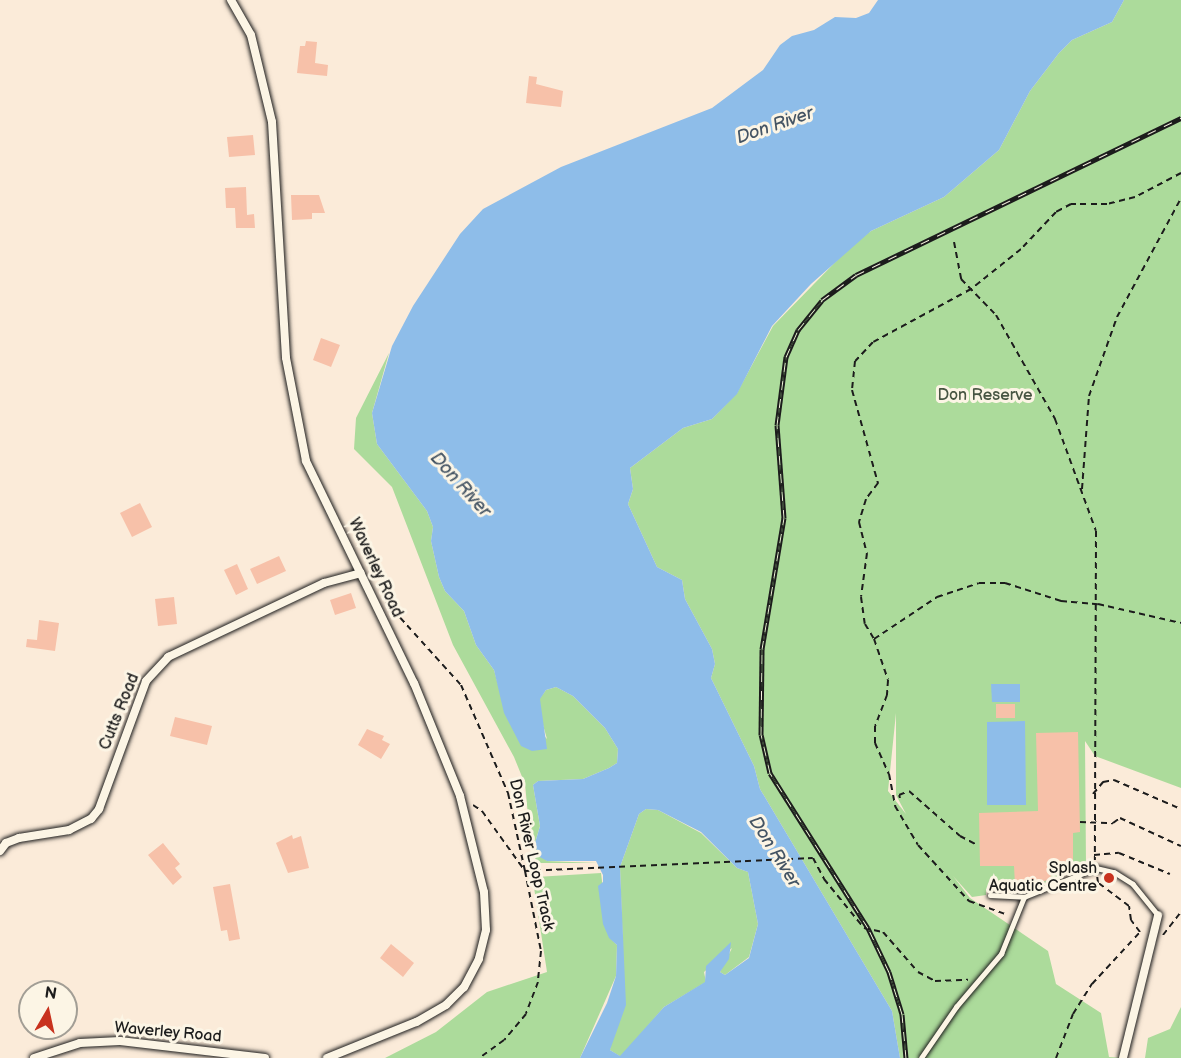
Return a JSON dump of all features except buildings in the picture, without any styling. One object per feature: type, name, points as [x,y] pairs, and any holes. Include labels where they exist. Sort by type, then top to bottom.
[{"type":"street","name":"Waverley Road","points":[[231,0],[251,35],[272,122],[286,358],[306,461],[414,683],[460,796],[484,892],[486,930],[479,959],[464,987],[446,1005],[327,1058]]},
{"type":"street","name":"Cutts Road","points":[[0,851],[6,843],[18,838],[69,830],[91,819],[99,809],[146,681],[168,657],[324,583],[361,573]]},
{"type":"street","points":[[1123,1058],[1158,915]]},
{"type":"street","name":"Waverley Road","points":[[34,1058],[80,1043],[120,1041],[265,1058]]},
{"type":"lane","points":[[990,895],[1024,897],[1096,868],[1114,872],[1133,884],[1158,915]]},
{"type":"lane","points":[[921,1058],[956,1007],[1001,954],[1024,897]]},
{"type":"path","points":[[1014,917],[969,901],[914,839],[895,806],[889,774],[875,743],[875,726],[887,695],[888,680],[874,639],[865,624],[861,597],[867,553],[859,522],[866,499],[878,483],[852,390],[855,361],[873,342],[971,289],[1021,249],[1056,212],[1071,204],[1107,204],[1135,197],[1181,173]]},
{"type":"path","points":[[1082,490],[1089,396],[1117,317],[1181,198]]},
{"type":"path","points":[[954,242],[960,279],[996,315],[1044,397],[1096,531],[1098,604],[1093,794],[1094,855],[1098,883],[1129,906],[1131,920],[1140,932],[1092,984],[1073,1014],[1056,1058]]},
{"type":"path","points":[[874,639],[937,597],[980,583],[1005,583],[1060,601],[1098,604],[1181,622]]},
{"type":"path","name":"Don River Loop Track","points":[[382,597],[461,685],[508,794],[525,871],[541,951],[538,982],[526,1014],[504,1040],[480,1058]]},
{"type":"path","points":[[1093,794],[1103,782],[1114,780],[1181,809]]},
{"type":"path","points":[[900,798],[899,795],[909,791],[960,836],[975,844]]},
{"type":"path","points":[[460,796],[482,811],[525,871],[813,858],[824,879],[864,928],[883,932],[918,972],[935,981],[983,977]]},
{"type":"path","points":[[1080,822],[1113,823],[1120,818],[1181,846]]},
{"type":"path","points":[[1094,855],[1119,853],[1170,874]]},
{"type":"green space","name":"Don Reserve","points":[[1124,0],[1181,0],[1181,788],[1095,756],[1085,741],[1086,865],[1036,887],[986,889],[986,895],[972,897],[953,876],[970,898],[1048,951],[1056,984],[1101,1013],[1109,1057],[1123,1058],[900,1058],[892,1011],[760,789],[754,766],[711,678],[715,664],[712,649],[685,599],[682,580],[657,567],[628,504],[633,489],[630,468],[683,428],[712,419],[737,393],[773,326],[852,245],[871,231],[944,197],[999,150],[1030,91],[1059,53],[1072,40],[1112,22]],"holes":[[[896,713],[896,795],[906,814],[888,791]]]},
{"type":"green space","points":[[389,353],[372,413],[377,444],[427,511],[433,527],[431,541],[439,577],[445,591],[464,611],[476,645],[494,670],[499,688],[547,739],[539,711],[540,698],[546,690],[556,687],[573,696],[605,728],[618,749],[617,763],[609,768],[583,779],[538,781],[533,785],[540,826],[535,843],[547,861],[597,863],[537,863],[531,847],[525,784],[514,757],[453,645],[392,487],[354,449],[356,418]]},
{"type":"green space","points":[[646,809],[658,810],[701,833],[737,868],[748,872],[758,924],[749,957],[725,975],[720,972],[732,948],[704,972],[706,982],[664,1007],[621,1057],[610,1050],[623,950],[620,867],[639,814]]},
{"type":"green space","points":[[601,873],[609,937],[617,945],[616,976],[580,1058],[385,1058],[436,1032],[487,992],[547,972],[533,881],[536,877]]},
{"type":"green space","points":[[1181,1007],[1181,1058],[1145,1058],[1148,1038],[1170,1029]]},
{"type":"water","name":"Don River","points":[[878,0],[1124,0],[1112,22],[1072,40],[1059,53],[1030,91],[999,150],[944,197],[871,231],[811,284],[772,326],[737,394],[712,419],[683,428],[630,468],[633,489],[628,504],[657,567],[682,580],[685,599],[712,649],[715,664],[711,678],[754,766],[760,789],[892,1011],[900,1058],[580,1058],[607,1003],[616,976],[617,945],[609,938],[603,924],[598,886],[603,882],[603,875],[596,861],[547,861],[538,856],[535,843],[540,826],[533,785],[538,781],[583,779],[609,768],[617,763],[618,749],[605,728],[573,696],[556,687],[546,690],[540,699],[547,749],[532,751],[521,746],[504,713],[494,670],[476,645],[464,611],[445,591],[439,577],[431,541],[433,527],[427,511],[377,444],[372,413],[392,346],[413,306],[460,234],[483,209],[561,167],[712,108],[763,70],[780,45],[792,36],[814,30],[835,17],[856,18],[869,13]],"holes":[[[646,809],[658,810],[701,832],[737,868],[748,872],[758,924],[749,958],[725,975],[720,972],[729,959],[731,942],[706,966],[705,982],[664,1007],[620,1056],[610,1050],[626,1005],[620,867],[639,814]]]},
{"type":"water","points":[[991,684],[1020,684],[1020,702],[992,702]]},
{"type":"water","points":[[1025,721],[1026,805],[987,805],[987,722]]},
{"type":"railway","points":[[906,1058],[902,1014],[889,972],[868,928],[770,773],[761,735],[762,649],[784,518],[777,425],[786,357],[798,330],[822,300],[856,275],[1181,118]]},
{"type":"place","name":"Splash Aquatic Centre","points":[[1109,878]]}]
